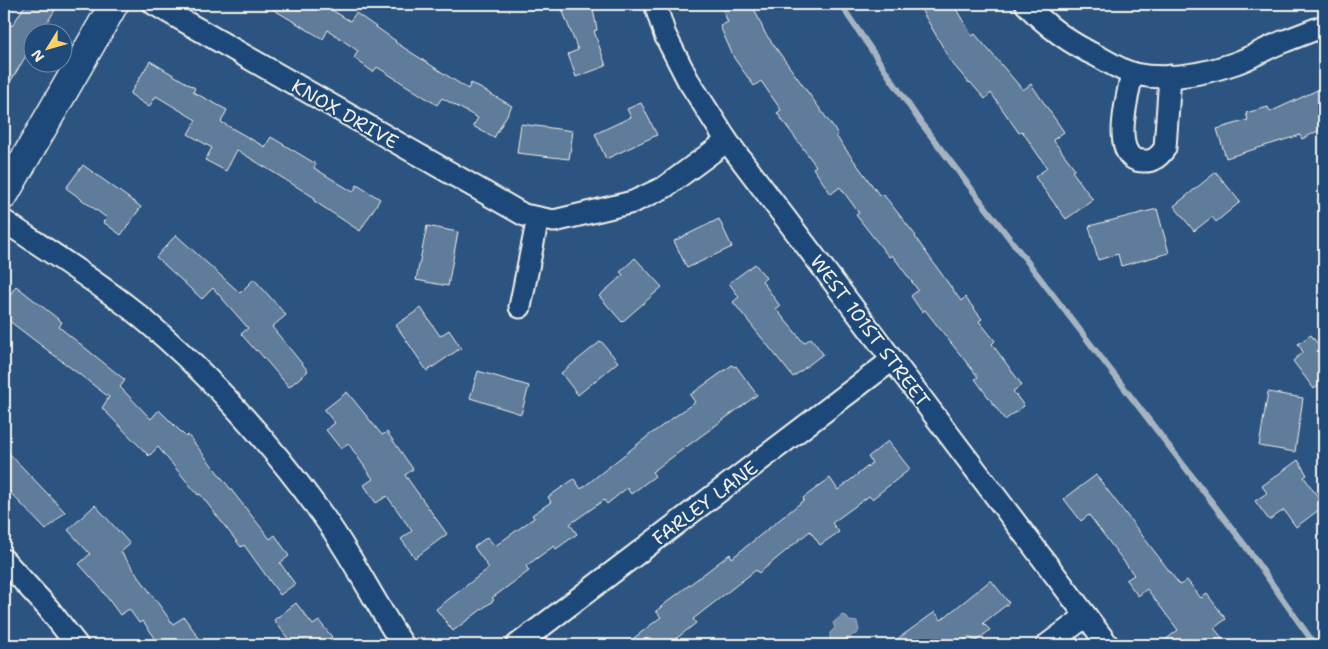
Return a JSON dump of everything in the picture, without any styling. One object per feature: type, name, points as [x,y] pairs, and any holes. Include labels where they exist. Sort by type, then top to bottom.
[{"type":"street","points":[[4,195],[114,4]]},
{"type":"street","name":"KNOX DRIVE","points":[[154,4],[524,215],[554,221],[633,202],[665,188],[727,141]]},
{"type":"street","name":"WEST 101ST STREET","points":[[655,4],[666,35],[688,80],[727,141],[1108,645]]},
{"type":"street","points":[[1026,4],[1062,37],[1085,50],[1132,73],[1170,76],[1191,75],[1237,63],[1283,41],[1324,26]]},
{"type":"street","points":[[1132,73],[1122,129],[1124,146],[1130,155],[1139,161],[1148,161],[1159,157],[1165,148],[1170,76]]},
{"type":"street","points":[[520,307],[538,218]]},
{"type":"street","points":[[4,221],[104,288],[133,311],[196,368],[236,408],[281,460],[323,515],[402,645]]},
{"type":"street","name":"FARLEY LANE","points":[[517,645],[892,360]]},
{"type":"street","points":[[4,560],[48,608],[77,645]]},
{"type":"street","points":[[1047,645],[1086,616]]},
{"type":"water","points":[[842,615],[846,616],[849,621],[857,622],[859,630],[849,640],[844,640],[841,645],[835,644],[830,639],[830,633],[835,628],[833,623]]},
{"type":"building","points":[[26,4],[59,4],[47,22],[22,22],[22,62],[4,92],[4,21],[12,26]]},
{"type":"building","points":[[264,4],[322,4],[350,21],[356,13],[395,42],[468,89],[471,83],[512,106],[494,138],[473,126],[478,118],[442,98],[437,105],[377,67],[373,72],[354,58],[358,51],[328,30],[323,39]]},
{"type":"building","points":[[560,4],[592,4],[597,30],[594,31],[606,66],[576,77],[568,54],[578,50]]},
{"type":"building","points":[[720,4],[752,4],[765,33],[838,134],[836,136],[880,196],[883,194],[916,236],[961,301],[965,297],[982,319],[979,321],[995,341],[992,344],[1022,385],[1013,391],[1024,406],[1005,420],[975,379],[978,377],[925,310],[922,312],[911,296],[918,290],[892,255],[889,257],[856,215],[859,213],[840,187],[831,194],[813,168],[816,166],[777,113],[781,110],[761,81],[754,86],[734,58],[720,26],[728,22]]},
{"type":"building","points":[[918,4],[953,4],[972,36],[975,34],[1023,90],[1031,84],[1064,132],[1053,140],[1075,169],[1072,171],[1093,200],[1066,219],[1035,177],[1047,168],[1022,131],[1019,133],[991,93],[985,99],[947,57]]},
{"type":"building","points":[[150,61],[195,88],[193,92],[227,110],[221,122],[265,147],[271,137],[316,164],[314,168],[353,192],[357,185],[380,199],[360,231],[314,201],[315,198],[237,150],[226,171],[205,160],[212,148],[188,134],[196,120],[156,96],[149,107],[130,94]]},
{"type":"building","points":[[1324,87],[1324,128],[1302,139],[1300,135],[1226,158],[1217,129],[1248,120],[1246,113],[1268,107],[1270,112]]},
{"type":"building","points":[[641,103],[657,135],[606,159],[595,134],[631,117],[627,109]]},
{"type":"building","points":[[521,124],[573,131],[569,159],[517,153]]},
{"type":"building","points":[[83,165],[141,207],[121,235],[103,222],[107,218],[66,188]]},
{"type":"building","points":[[1216,172],[1240,202],[1216,222],[1212,217],[1194,231],[1174,206]]},
{"type":"building","points":[[1157,209],[1169,253],[1121,266],[1118,254],[1098,260],[1089,226]]},
{"type":"building","points":[[719,219],[732,247],[687,268],[674,241]]},
{"type":"building","points":[[427,226],[458,232],[448,286],[416,280]]},
{"type":"building","points":[[176,235],[240,293],[254,279],[286,315],[272,327],[308,371],[289,387],[241,334],[248,328],[213,288],[202,299],[156,257]]},
{"type":"building","points":[[635,258],[662,287],[622,322],[599,296],[623,275],[620,272]]},
{"type":"building","points":[[755,264],[766,278],[762,281],[780,306],[776,309],[804,343],[811,338],[823,354],[793,377],[733,302],[739,297],[729,283]]},
{"type":"building","points":[[16,286],[62,322],[59,327],[125,380],[120,387],[151,419],[159,410],[186,437],[188,435],[270,539],[275,535],[289,556],[280,563],[295,584],[280,595],[244,545],[241,547],[200,494],[198,495],[158,447],[149,456],[102,408],[109,397],[4,317],[4,303]]},
{"type":"building","points":[[421,308],[440,336],[449,330],[461,348],[427,371],[396,325]]},
{"type":"building","points":[[1311,335],[1317,343],[1324,337],[1324,381],[1314,389],[1293,361],[1303,352],[1298,344]]},
{"type":"building","points":[[601,341],[618,362],[578,395],[561,373]]},
{"type":"building","points":[[732,365],[736,366],[757,395],[652,472],[655,476],[631,494],[627,488],[607,504],[604,500],[570,524],[577,534],[556,549],[554,546],[526,566],[529,571],[492,598],[494,600],[453,631],[436,609],[489,568],[474,547],[487,537],[495,546],[534,518],[532,515],[551,502],[548,497],[574,479],[581,489],[695,402],[690,395]]},
{"type":"building","points":[[478,371],[529,386],[521,414],[470,398]]},
{"type":"building","points":[[347,392],[382,435],[387,432],[413,469],[405,475],[447,534],[415,558],[401,539],[412,531],[387,496],[376,503],[364,485],[373,479],[348,443],[341,449],[326,430],[335,423],[324,410]]},
{"type":"building","points":[[1268,392],[1303,398],[1295,452],[1259,446]]},
{"type":"building","points":[[888,441],[910,469],[872,499],[869,496],[832,523],[839,532],[820,545],[810,531],[759,573],[756,570],[693,619],[696,623],[668,645],[625,645],[661,617],[656,611],[671,599],[730,554],[732,558],[804,500],[803,498],[830,478],[838,490],[872,463],[868,457]]},
{"type":"building","points":[[4,448],[65,512],[46,530],[4,486]]},
{"type":"building","points":[[1298,460],[1307,475],[1304,477],[1324,506],[1296,527],[1284,510],[1269,520],[1255,501],[1267,493],[1262,486]]},
{"type":"building","points":[[1096,475],[1180,585],[1187,580],[1201,598],[1207,594],[1226,619],[1214,628],[1228,645],[1159,645],[1178,630],[1147,589],[1138,596],[1126,580],[1134,575],[1089,515],[1081,521],[1064,499]]},
{"type":"building","points":[[95,505],[130,544],[121,552],[173,624],[184,617],[204,645],[160,645],[143,621],[139,623],[129,609],[120,615],[98,585],[79,564],[90,554],[68,530]]},
{"type":"building","points":[[991,580],[1009,603],[983,623],[990,630],[975,642],[970,636],[958,645],[889,645],[935,612],[941,620]]},
{"type":"building","points":[[296,603],[313,625],[319,621],[332,637],[322,645],[293,645],[274,620]]},
{"type":"waterway","points":[[843,4],[847,14],[921,123],[1244,544],[1315,645]]}]
